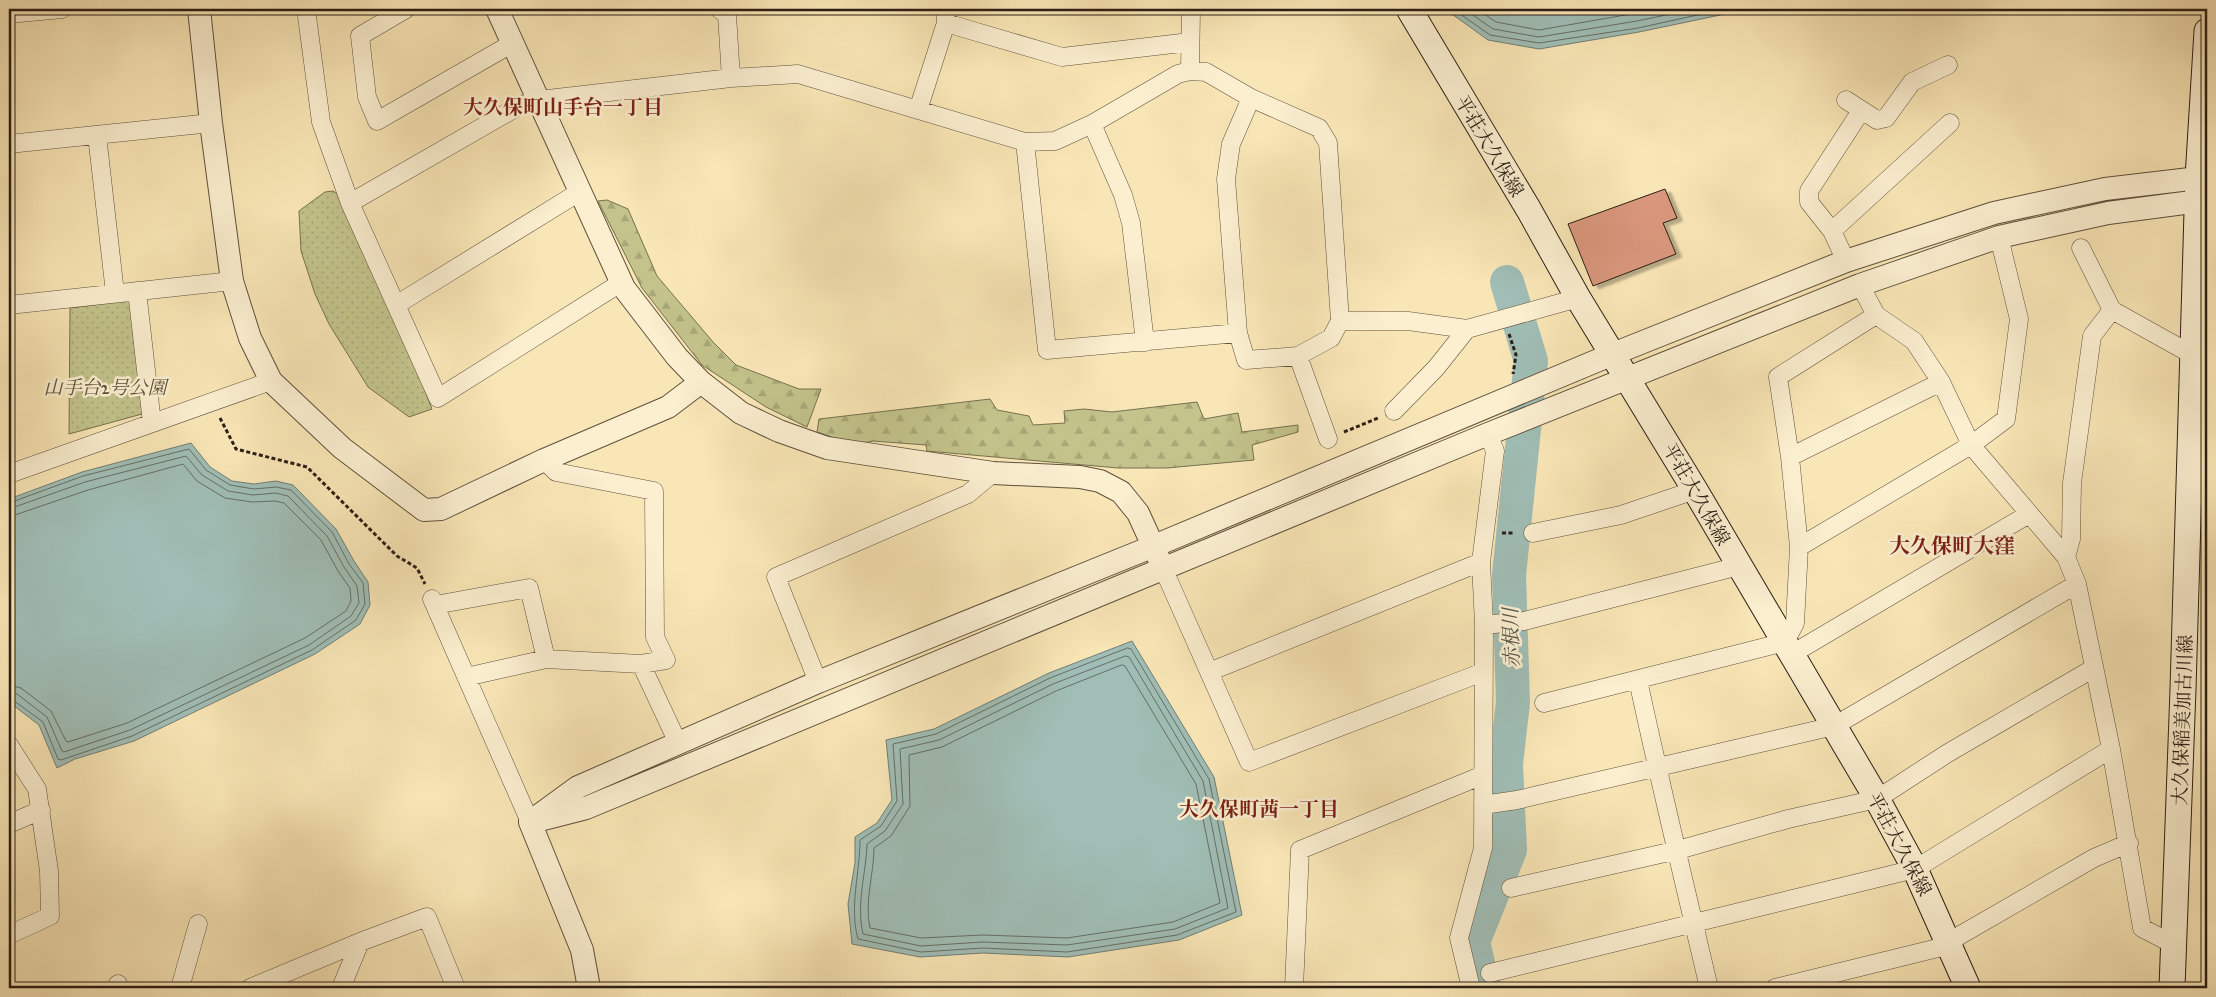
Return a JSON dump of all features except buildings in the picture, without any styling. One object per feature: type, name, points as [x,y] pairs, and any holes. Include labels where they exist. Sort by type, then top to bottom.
[{"type":"main road","name":"平荘大久保線","points":[[1409,9],[1529,210],[1578,298],[1695,490],[1877,800],[1915,869],[1968,988]]},
{"type":"main road","name":"大久保稲美加古川線","points":[[2172,988],[2200,360],[2207,32]]},
{"type":"street","points":[[9,14],[62,9]]},
{"type":"street","points":[[199,9],[211,123],[232,281],[250,338],[271,381],[342,448],[424,510],[441,509],[544,460],[668,407],[701,382]]},
{"type":"street","points":[[306,9],[321,122],[350,203],[438,398],[622,282]]},
{"type":"street","points":[[406,9],[360,36],[367,96],[377,121],[513,43]]},
{"type":"street","points":[[499,9],[622,282],[677,357],[701,382],[741,413],[827,448],[993,473],[1080,477],[1100,481],[1121,492],[1138,513],[1154,546],[1249,762],[1483,672]]},
{"type":"street","points":[[718,9],[726,15],[731,78]]},
{"type":"street","points":[[1190,71],[1191,9]]},
{"type":"street","points":[[918,110],[946,16],[1062,57],[1190,42]]},
{"type":"street","points":[[1846,100],[1876,120],[1886,118],[1912,82],[1948,65]]},
{"type":"street","points":[[350,203],[519,106],[540,100],[731,78],[798,74],[1024,142],[1055,141],[1092,124],[1178,74],[1190,71],[1206,72],[1251,98],[1319,128],[1328,143],[1340,321],[1330,338],[1298,356],[1246,360],[1238,333],[1226,179],[1231,144],[1251,98]]},
{"type":"street","points":[[1846,260],[1832,232],[1809,202],[1810,191],[1861,111]]},
{"type":"street","points":[[9,144],[211,123]]},
{"type":"street","points":[[1832,232],[1950,123]]},
{"type":"street","points":[[1092,124],[1123,195],[1131,223],[1145,342]]},
{"type":"street","points":[[97,135],[115,293]]},
{"type":"street","points":[[1024,142],[1047,350],[1238,333]]},
{"type":"street","points":[[530,822],[578,787],[818,682],[1154,546],[1613,354],[1846,260],[1994,213],[2105,189],[2203,189]]},
{"type":"street","points":[[530,822],[586,808],[1488,434],[1860,285],[1999,237],[2108,213],[2203,189]]},
{"type":"street","points":[[396,305],[581,191]]},
{"type":"street","points":[[1799,547],[1970,445],[2006,419],[2019,319],[1999,237]]},
{"type":"street","points":[[2081,248],[2112,310],[2200,360]]},
{"type":"street","points":[[9,305],[232,281]]},
{"type":"street","points":[[1860,285],[1876,315],[1914,341],[1941,382],[1970,445],[2066,557],[2077,584],[2111,749],[2129,843],[2142,928],[2173,944]]},
{"type":"street","points":[[137,291],[152,423]]},
{"type":"street","points":[[1340,321],[1408,321],[1467,329],[1578,298]]},
{"type":"street","points":[[2066,557],[2071,539],[2072,483],[2092,336],[2112,310]]},
{"type":"street","points":[[1788,648],[1795,623],[1799,547],[1790,457],[1778,377],[1876,315]]},
{"type":"street","points":[[1394,411],[1436,368],[1467,329]]},
{"type":"street","points":[[1298,356],[1328,439]]},
{"type":"street","points":[[9,474],[271,381]]},
{"type":"street","points":[[1790,457],[1941,382]]},
{"type":"street","points":[[1471,988],[1459,938],[1483,848],[1484,625],[1480,562],[1495,451],[1488,434]]},
{"type":"street","points":[[466,677],[546,659],[641,664],[666,660],[655,637],[654,491],[556,472],[544,460]]},
{"type":"street","points":[[818,682],[776,577],[968,494],[993,473]]},
{"type":"street","points":[[1534,533],[1621,515],[1695,490]]},
{"type":"street","points":[[1544,703],[1638,680],[1788,648],[2029,514]]},
{"type":"street","points":[[1209,672],[1480,562]]},
{"type":"street","points":[[1484,625],[1524,621],[1739,566]]},
{"type":"street","points":[[1483,805],[1517,800],[1834,726],[2077,584]]},
{"type":"street","points":[[546,659],[529,588],[434,602],[530,822],[582,950],[589,988]]},
{"type":"street","points":[[641,664],[678,744]]},
{"type":"street","points":[[1511,888],[1678,850],[1788,819],[1877,800],[1948,753],[2094,668]]},
{"type":"street","points":[[1638,680],[1656,768],[1678,850],[1709,988]]},
{"type":"street","points":[[9,745],[37,789],[49,871],[50,916],[9,935]]},
{"type":"street","points":[[1490,973],[1915,869],[2111,749]]},
{"type":"street","points":[[1294,988],[1300,850],[1483,775]]},
{"type":"street","points":[[9,824],[41,810]]},
{"type":"street","points":[[1775,988],[1950,945],[1958,937],[2094,858],[2129,843]]},
{"type":"street","points":[[250,988],[360,942],[427,917],[456,988]]},
{"type":"street","points":[[180,988],[198,924]]},
{"type":"street","points":[[341,988],[360,942]]},
{"type":"path","points":[[1503,320],[1516,355],[1512,377]]},
{"type":"path","points":[[212,401],[236,449],[307,467],[397,556],[417,568]]},
{"type":"path","points":[[1328,439],[1394,411]]},
{"type":"path","points":[[1484,533],[1534,533]]},
{"type":"green space","points":[[333,191],[338,194],[397,318],[432,409],[409,417],[368,387],[329,324],[315,294],[301,251],[299,211],[325,192]]},
{"type":"green space","points":[[607,200],[628,209],[657,276],[713,342],[736,365],[799,389],[821,389],[807,427],[766,407],[702,365],[642,288],[598,201]]},
{"type":"green space","name":"山手台2号公園","points":[[132,300],[142,414],[69,434],[70,308]]},
{"type":"green space","points":[[990,399],[997,410],[1029,416],[1033,425],[1065,423],[1064,411],[1084,409],[1112,412],[1197,402],[1204,419],[1238,413],[1242,432],[1298,425],[1298,432],[1252,445],[1254,460],[1167,468],[1118,468],[927,451],[926,445],[873,441],[863,443],[835,438],[817,432],[819,419]]},
{"type":"water","points":[[1445,9],[1749,9],[1639,32],[1539,49],[1488,40]]},
{"type":"water","points":[[191,443],[210,467],[232,481],[254,484],[276,481],[293,485],[336,529],[368,582],[370,605],[360,624],[315,654],[134,741],[75,759],[57,768],[39,725],[9,702],[9,499],[82,472]]},
{"type":"water","points":[[1132,641],[1214,777],[1242,915],[1179,940],[1068,957],[983,953],[920,957],[852,944],[848,904],[855,863],[855,837],[877,823],[892,800],[886,740],[934,729],[1049,673]]},
{"type":"waterway","name":"赤根川","points":[[1484,988],[1473,942],[1510,850],[1506,764],[1513,702],[1509,575],[1531,361],[1507,282]]},
{"type":"district","name":"大久保町山手台一丁目","points":[[563,107]]},
{"type":"district","name":"大久保町大窪","points":[[1952,546]]},
{"type":"district","name":"大久保町茜一丁目","points":[[1259,809]]}]
